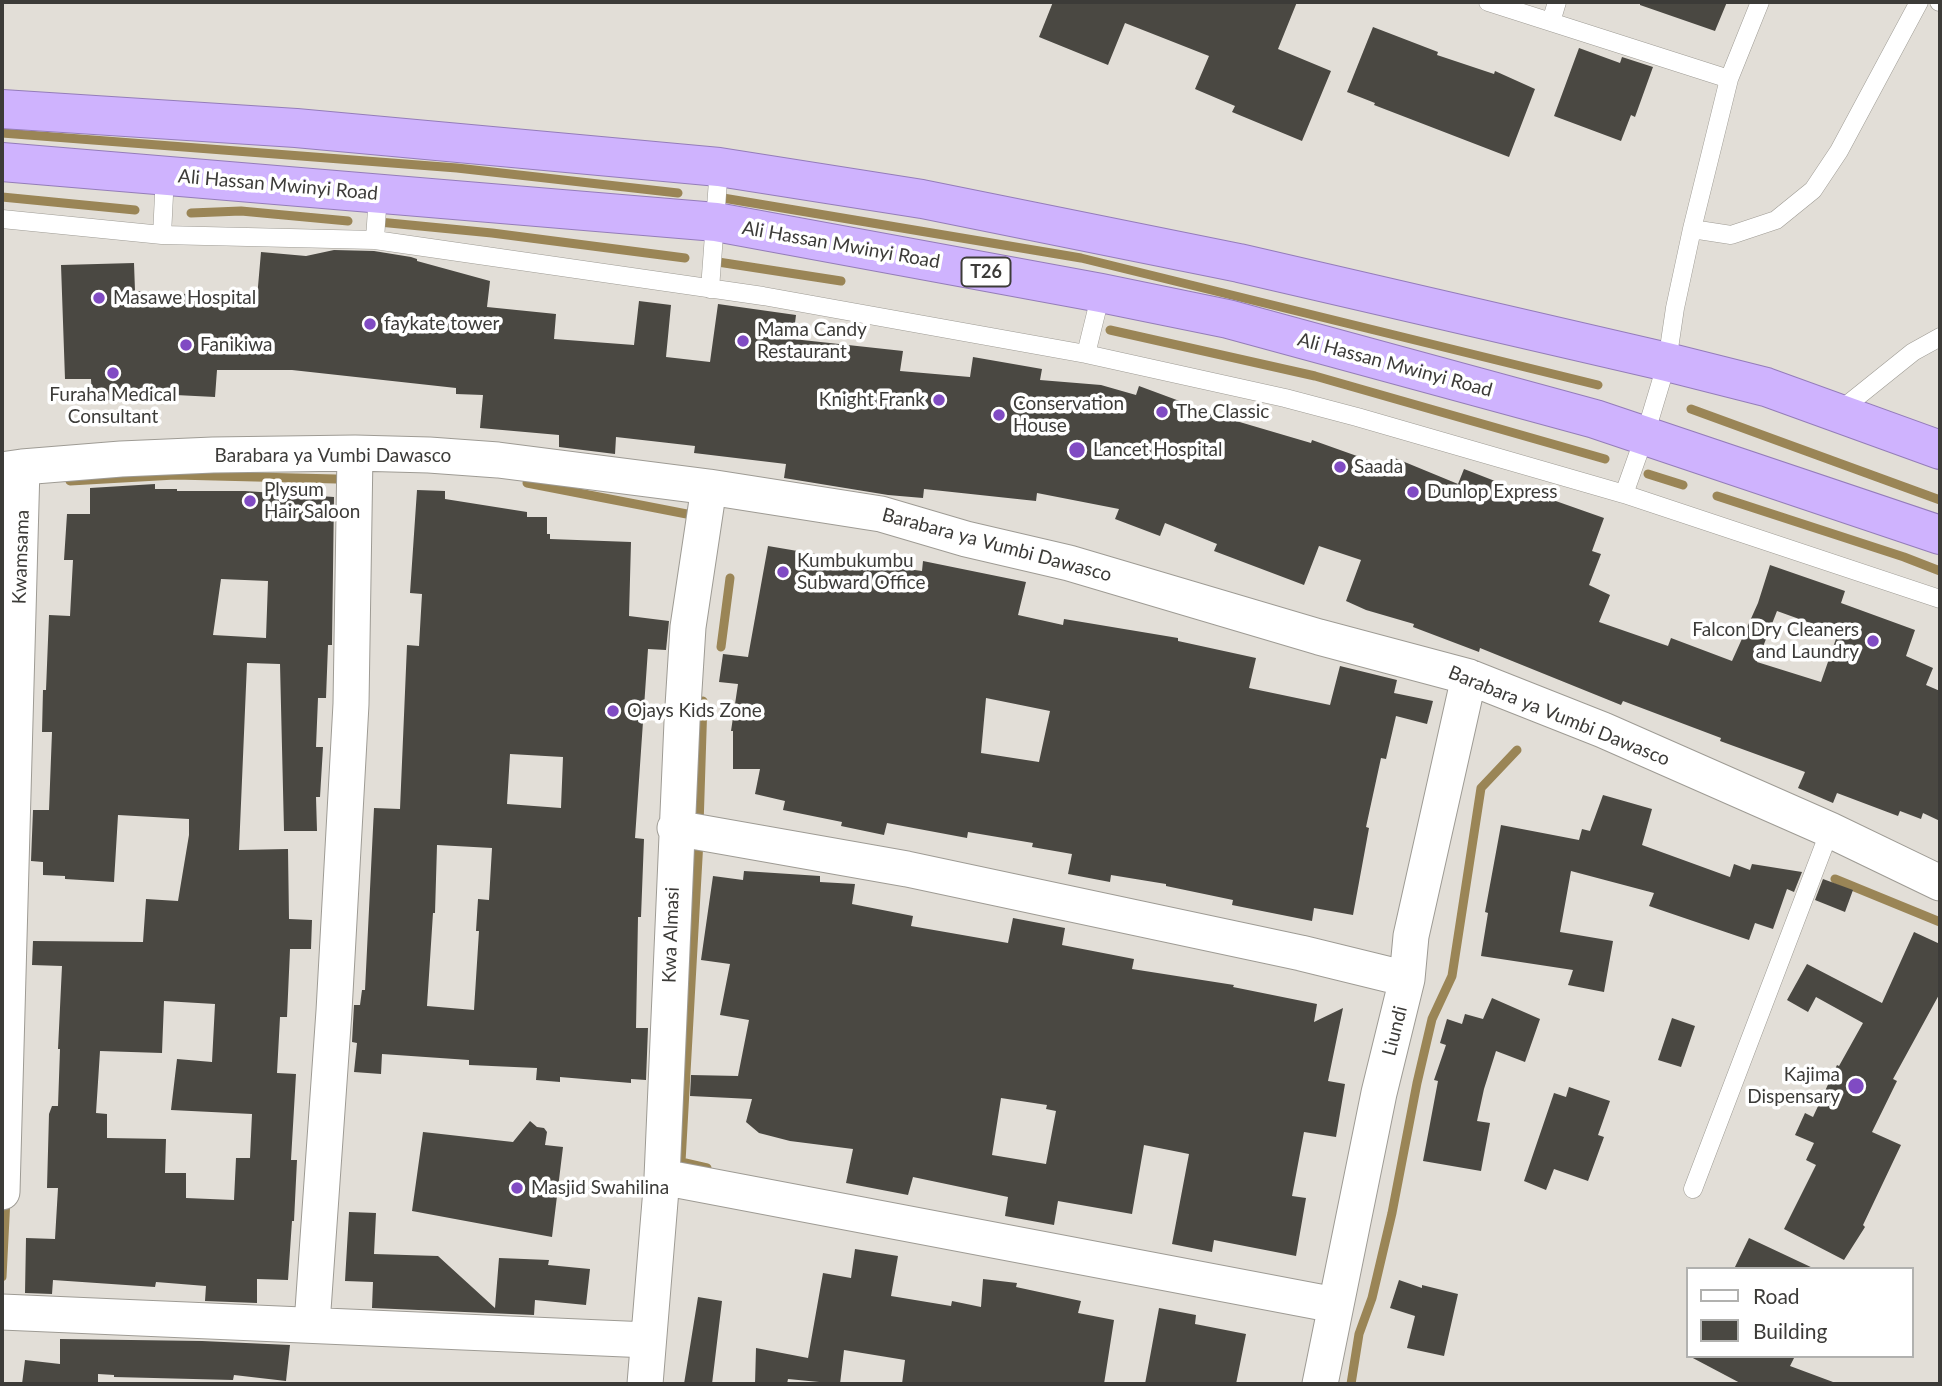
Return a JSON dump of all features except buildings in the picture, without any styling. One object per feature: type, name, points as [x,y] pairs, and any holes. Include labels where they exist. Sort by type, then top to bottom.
[{"type":"highway","points":[[2,109],[296,128],[719,167],[922,199],[1239,263],[1667,362],[1766,387],[1940,450]]},
{"type":"highway","name":"Ali Hassan Mwinyi Road","points":[[2,162],[716,222],[1101,293],[1228,319],[1581,415],[1940,535]]},
{"type":"street","name":"Barabara ya Vumbi Dawasco","points":[[12,468],[213,455],[355,453],[498,460],[709,487],[881,514],[966,539],[1082,567],[1319,637],[1469,677],[1603,730],[1830,830],[1940,883]]},
{"type":"street","points":[[312,1324],[351,704],[355,453]]},
{"type":"street","name":"Kwamsama","points":[[2,1192],[21,538],[12,468]]},
{"type":"street","name":"Kwa Almasi","points":[[645,1384],[662,1177],[675,828],[688,627],[709,487]]},
{"type":"street","name":"Liundi","points":[[1320,1384],[1379,1093],[1408,979],[1411,936],[1469,677]]},
{"type":"street","points":[[675,828],[907,869],[1301,953],[1408,979]]},
{"type":"street","points":[[662,1177],[1335,1305]]},
{"type":"street","points":[[2,1312],[648,1340]]},
{"type":"lane","points":[[1488,2],[1729,79]]},
{"type":"lane","points":[[1551,22],[1557,2]]},
{"type":"lane","points":[[1624,494],[1667,362],[1675,308],[1692,229],[1729,79],[1759,2]]},
{"type":"lane","points":[[1692,229],[1731,235],[1753,228],[1776,220],[1813,190],[1839,151],[1919,2]]},
{"type":"lane","points":[[710,289],[719,167]]},
{"type":"lane","points":[[162,235],[165,176]]},
{"type":"lane","points":[[375,240],[378,193]]},
{"type":"lane","points":[[2,219],[162,235],[375,240],[777,298],[1086,354],[1357,417],[1624,494],[1940,598]]},
{"type":"lane","points":[[1086,354],[1101,293]]},
{"type":"lane","points":[[1837,413],[1913,352],[1940,337]]},
{"type":"lane","points":[[1693,1189],[1830,830]]},
{"type":"waterway","points":[[2,133],[457,168],[678,193]]},
{"type":"waterway","points":[[2,197],[135,210]]},
{"type":"waterway","points":[[723,198],[1081,258],[1598,385]]},
{"type":"waterway","points":[[191,213],[241,211],[348,221]]},
{"type":"waterway","points":[[379,222],[492,233],[685,258]]},
{"type":"waterway","points":[[718,262],[841,281]]},
{"type":"waterway","points":[[1110,330],[1315,376],[1605,459]]},
{"type":"waterway","points":[[1691,409],[1940,500]]},
{"type":"waterway","points":[[1648,474],[1683,485]]},
{"type":"waterway","points":[[70,481],[175,475],[336,479]]},
{"type":"waterway","points":[[527,483],[697,516]]},
{"type":"waterway","points":[[1717,496],[1940,571]]},
{"type":"waterway","points":[[721,647],[730,578]]},
{"type":"waterway","points":[[699,826],[703,701]]},
{"type":"waterway","points":[[1351,1384],[1359,1334],[1372,1298],[1392,1213],[1432,1019],[1452,976],[1481,788],[1517,750]]},
{"type":"waterway","points":[[699,840],[681,1162],[707,1168]]},
{"type":"waterway","points":[[1835,879],[1940,922]]},
{"type":"waterway","points":[[2,1277],[6,1198]]},
{"type":"place","name":"Masawe Hospital","points":[[99,298]]},
{"type":"place","name":"faykate tower","points":[[370,324]]},
{"type":"place","name":"Mama Candy Restaurant","points":[[743,341]]},
{"type":"place","name":"Fanikiwa","points":[[186,345]]},
{"type":"place","name":"Furaha Medical Consultant","points":[[113,373]]},
{"type":"place","name":"Knight Frank","points":[[939,400]]},
{"type":"place","name":"The Classic","points":[[1162,412]]},
{"type":"place","name":"Conservation House","points":[[999,415]]},
{"type":"place","name":"Lancet Hospital","points":[[1077,450]]},
{"type":"place","name":"Saada","points":[[1340,467]]},
{"type":"place","name":"Dunlop Express","points":[[1413,492]]},
{"type":"place","name":"Plysum Hair Saloon","points":[[250,501]]},
{"type":"place","name":"Kumbukumbu Subward Office","points":[[783,572]]},
{"type":"place","name":"Falcon Dry Cleaners and Laundry","points":[[1873,641]]},
{"type":"place","name":"Ojays Kids Zone","points":[[613,711]]},
{"type":"place","name":"Kajima Dispensary","points":[[1856,1086]]},
{"type":"place","name":"Masjid Swahilina","points":[[517,1188]]}]
